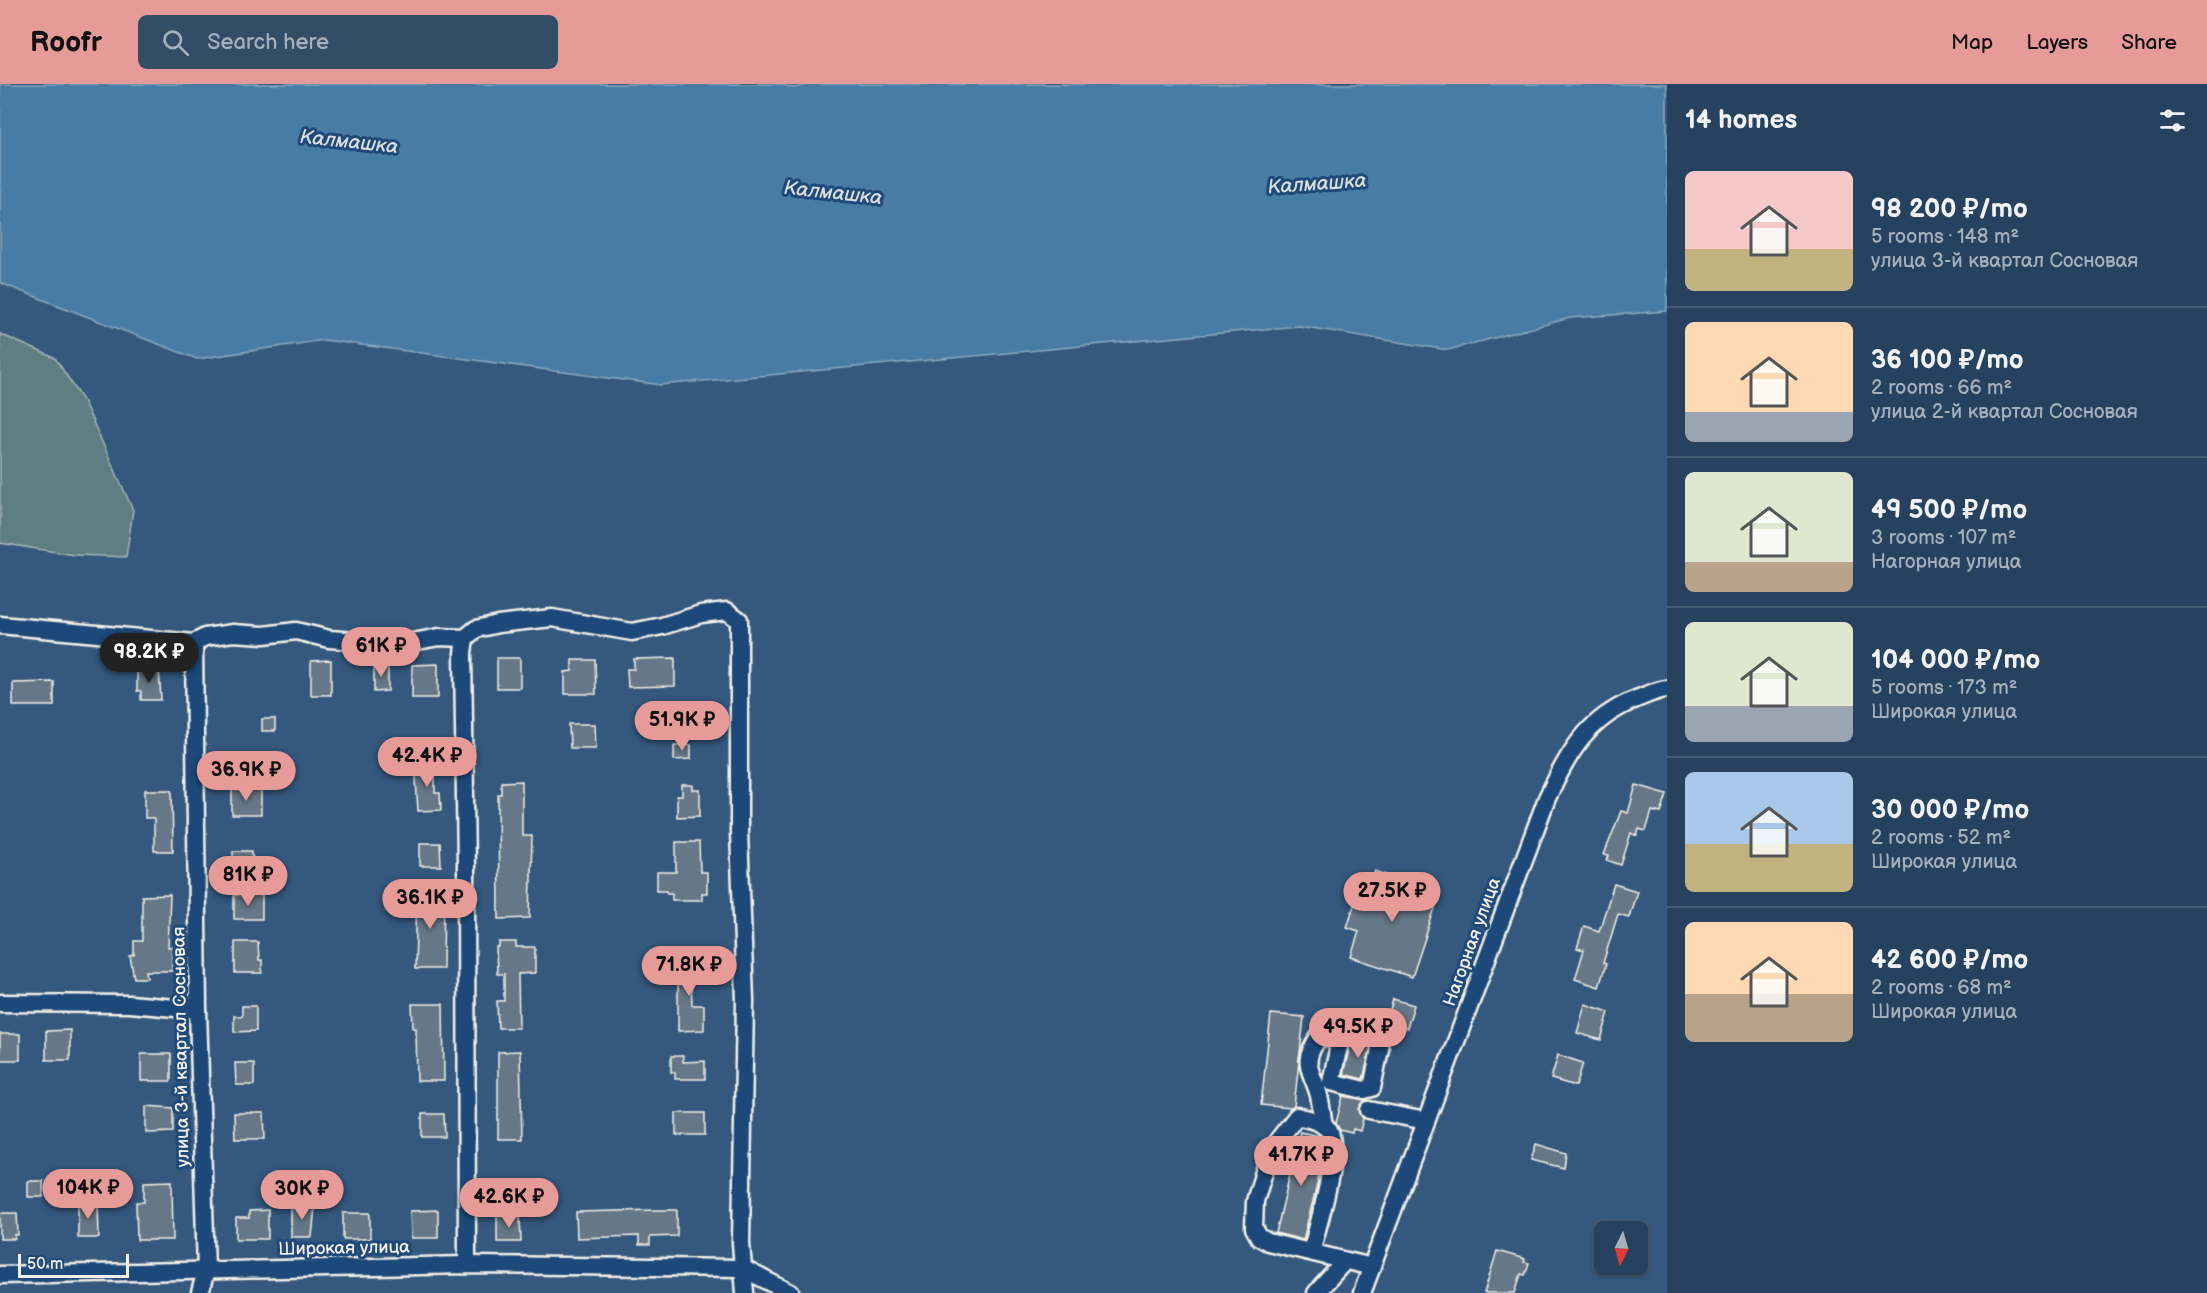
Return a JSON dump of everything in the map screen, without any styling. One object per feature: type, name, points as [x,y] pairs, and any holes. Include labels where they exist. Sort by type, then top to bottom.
[{"type":"street","points":[[0,625],[194,643],[205,637],[234,633],[264,635],[296,631],[329,639],[402,644],[439,637],[465,638],[476,629],[552,618],[632,632],[718,612],[728,611],[739,620],[739,831],[745,1001],[742,1268],[746,1293]]},
{"type":"street","points":[[465,638],[463,653],[467,1264]]},
{"type":"street","name":"улица 3-й квартал Сосновая","points":[[194,643],[198,1010],[206,1270],[201,1293]]},
{"type":"street","name":"Нагорная улица","points":[[1362,1293],[1546,798],[1561,768],[1591,724],[1621,705],[1667,689]]},
{"type":"street","points":[[0,1003],[129,1004],[198,1010]]},
{"type":"street","points":[[1325,1087],[1364,1090],[1372,1088],[1380,1049]]},
{"type":"street","points":[[1325,1087],[1297,1116],[1271,1149],[1255,1201],[1254,1228],[1259,1238],[1268,1242],[1372,1267]]},
{"type":"street","points":[[1324,1126],[1325,1087]]},
{"type":"street","points":[[1369,1110],[1426,1121]]},
{"type":"street","points":[[1297,1116],[1318,1121],[1333,1140],[1331,1166],[1311,1251]]},
{"type":"street","points":[[1316,1293],[1345,1261]]},
{"type":"street","name":"Широкая улица","points":[[0,1275],[467,1264],[742,1268],[791,1293]]},
{"type":"green space","points":[[0,334],[55,358],[83,400],[133,510],[126,557],[75,555],[0,543]]},
{"type":"water","name":"Калмашка","points":[[0,84],[780,84],[794,88],[811,84],[1667,84],[1667,311],[1570,318],[1448,350],[1299,326],[661,385],[324,340],[197,359],[0,283]]},
{"type":"building","points":[[497,658],[520,658],[520,688],[497,688]]},
{"type":"building","points":[[675,658],[675,686],[628,687],[627,669],[634,669],[634,659]]},
{"type":"building","points":[[331,660],[331,695],[311,695],[311,661]]},
{"type":"building","points":[[572,660],[595,660],[596,694],[565,694],[565,672],[572,671]]},
{"type":"building","points":[[374,664],[388,664],[388,691],[374,692]]},
{"type":"building","points":[[438,664],[438,698],[412,698],[412,665]]},
{"type":"building","points":[[137,668],[159,668],[161,700],[141,700],[141,691],[137,691]]},
{"type":"building","points":[[54,682],[54,706],[13,706],[13,683]]},
{"type":"building","points":[[262,719],[275,719],[275,731],[262,731]]},
{"type":"building","points":[[569,724],[595,724],[596,748],[570,748]]},
{"type":"building","points":[[674,745],[691,745],[691,759],[674,760]]},
{"type":"building","points":[[415,764],[435,764],[435,793],[440,793],[441,810],[418,811]]},
{"type":"building","points":[[522,781],[522,836],[532,836],[530,918],[499,919],[498,794],[501,794],[501,782]]},
{"type":"building","points":[[682,785],[693,785],[693,790],[700,790],[700,816],[677,817],[677,796],[682,796]]},
{"type":"building","points":[[1636,785],[1667,794],[1661,813],[1652,811],[1646,831],[1639,829],[1637,836],[1631,833],[1621,865],[1607,860],[1609,856],[1604,855],[1621,811],[1628,813]]},
{"type":"building","points":[[145,790],[172,790],[173,851],[154,851],[154,818],[145,818]]},
{"type":"building","points":[[232,790],[261,790],[261,815],[232,815]]},
{"type":"building","points":[[676,842],[699,842],[700,872],[707,872],[707,893],[702,893],[702,900],[672,900],[672,893],[667,893],[667,890],[657,890],[657,872],[676,872]]},
{"type":"building","points":[[420,843],[440,843],[441,866],[420,866]]},
{"type":"building","points":[[233,851],[252,851],[253,868],[233,869]]},
{"type":"building","points":[[1375,871],[1440,893],[1412,977],[1351,957],[1359,931],[1347,927],[1357,896],[1366,898]]},
{"type":"building","points":[[1614,884],[1637,891],[1629,917],[1618,914],[1603,963],[1606,964],[1599,987],[1575,979],[1584,950],[1577,948],[1584,926],[1599,931]]},
{"type":"building","points":[[417,891],[444,891],[443,969],[415,969]]},
{"type":"building","points":[[170,895],[168,947],[172,947],[172,971],[146,971],[147,978],[134,978],[130,956],[134,955],[134,941],[142,941],[142,896]]},
{"type":"building","points":[[234,895],[262,895],[262,919],[234,919]]},
{"type":"building","points":[[235,942],[258,942],[262,973],[235,973]]},
{"type":"building","points":[[499,942],[516,942],[516,947],[535,947],[535,973],[518,974],[519,1028],[498,1028],[497,1001],[504,1001],[504,974],[497,974],[496,947],[499,947]]},
{"type":"building","points":[[675,961],[702,961],[702,976],[691,976],[692,1005],[704,1005],[704,1030],[678,1031],[678,976],[675,976]]},
{"type":"building","points":[[1393,999],[1414,1005],[1407,1028],[1387,1022]]},
{"type":"building","points":[[412,1004],[443,1004],[444,1081],[417,1081],[416,1028],[413,1028]]},
{"type":"building","points":[[1585,1004],[1609,1012],[1601,1040],[1577,1033]]},
{"type":"building","points":[[242,1006],[256,1006],[256,1031],[234,1032],[234,1016],[242,1016]]},
{"type":"building","points":[[1271,1014],[1304,1017],[1294,1106],[1291,1108],[1261,1105]]},
{"type":"building","points":[[70,1030],[70,1060],[46,1060],[46,1031]]},
{"type":"building","points":[[0,1034],[20,1034],[20,1060],[0,1060]]},
{"type":"building","points":[[1352,1038],[1372,1043],[1363,1079],[1343,1074]]},
{"type":"building","points":[[520,1051],[522,1139],[498,1139],[498,1052]]},
{"type":"building","points":[[141,1054],[171,1054],[171,1081],[141,1081]]},
{"type":"building","points":[[1558,1055],[1583,1063],[1576,1086],[1551,1079]]},
{"type":"building","points":[[671,1056],[683,1056],[683,1062],[705,1061],[705,1079],[675,1079],[675,1072],[671,1072]]},
{"type":"building","points":[[235,1063],[254,1063],[254,1085],[236,1085]]},
{"type":"building","points":[[1343,1096],[1365,1100],[1359,1109],[1363,1119],[1360,1131],[1353,1129],[1352,1133],[1340,1130],[1336,1123]]},
{"type":"building","points":[[146,1106],[173,1108],[173,1132],[146,1133]]},
{"type":"building","points":[[234,1113],[264,1113],[265,1139],[235,1139]]},
{"type":"building","points":[[676,1113],[705,1113],[705,1135],[676,1135]]},
{"type":"building","points":[[422,1114],[444,1114],[445,1137],[422,1137]]},
{"type":"building","points":[[1300,1132],[1319,1136],[1322,1151],[1317,1185],[1303,1240],[1276,1233]]},
{"type":"building","points":[[1536,1144],[1566,1153],[1564,1168],[1531,1160]]},
{"type":"building","points":[[28,1181],[43,1181],[43,1197],[28,1197]]},
{"type":"building","points":[[172,1181],[173,1240],[137,1240],[136,1202],[144,1202],[144,1182]]},
{"type":"building","points":[[78,1201],[98,1201],[99,1238],[78,1238]]},
{"type":"building","points":[[291,1206],[315,1206],[312,1237],[291,1237]]},
{"type":"building","points":[[268,1210],[268,1239],[236,1239],[236,1218],[249,1218],[249,1211]]},
{"type":"building","points":[[438,1210],[438,1238],[411,1238],[410,1211]]},
{"type":"building","points":[[677,1210],[677,1236],[650,1237],[650,1245],[639,1245],[639,1236],[577,1238],[576,1212]]},
{"type":"building","points":[[0,1213],[17,1213],[18,1235],[15,1235],[15,1239],[0,1239]]},
{"type":"building","points":[[343,1213],[370,1213],[370,1239],[343,1239]]},
{"type":"building","points":[[497,1215],[520,1215],[521,1242],[497,1242]]},
{"type":"building","points":[[1497,1251],[1525,1259],[1524,1262],[1529,1263],[1525,1275],[1521,1274],[1515,1293],[1484,1293]]}]
